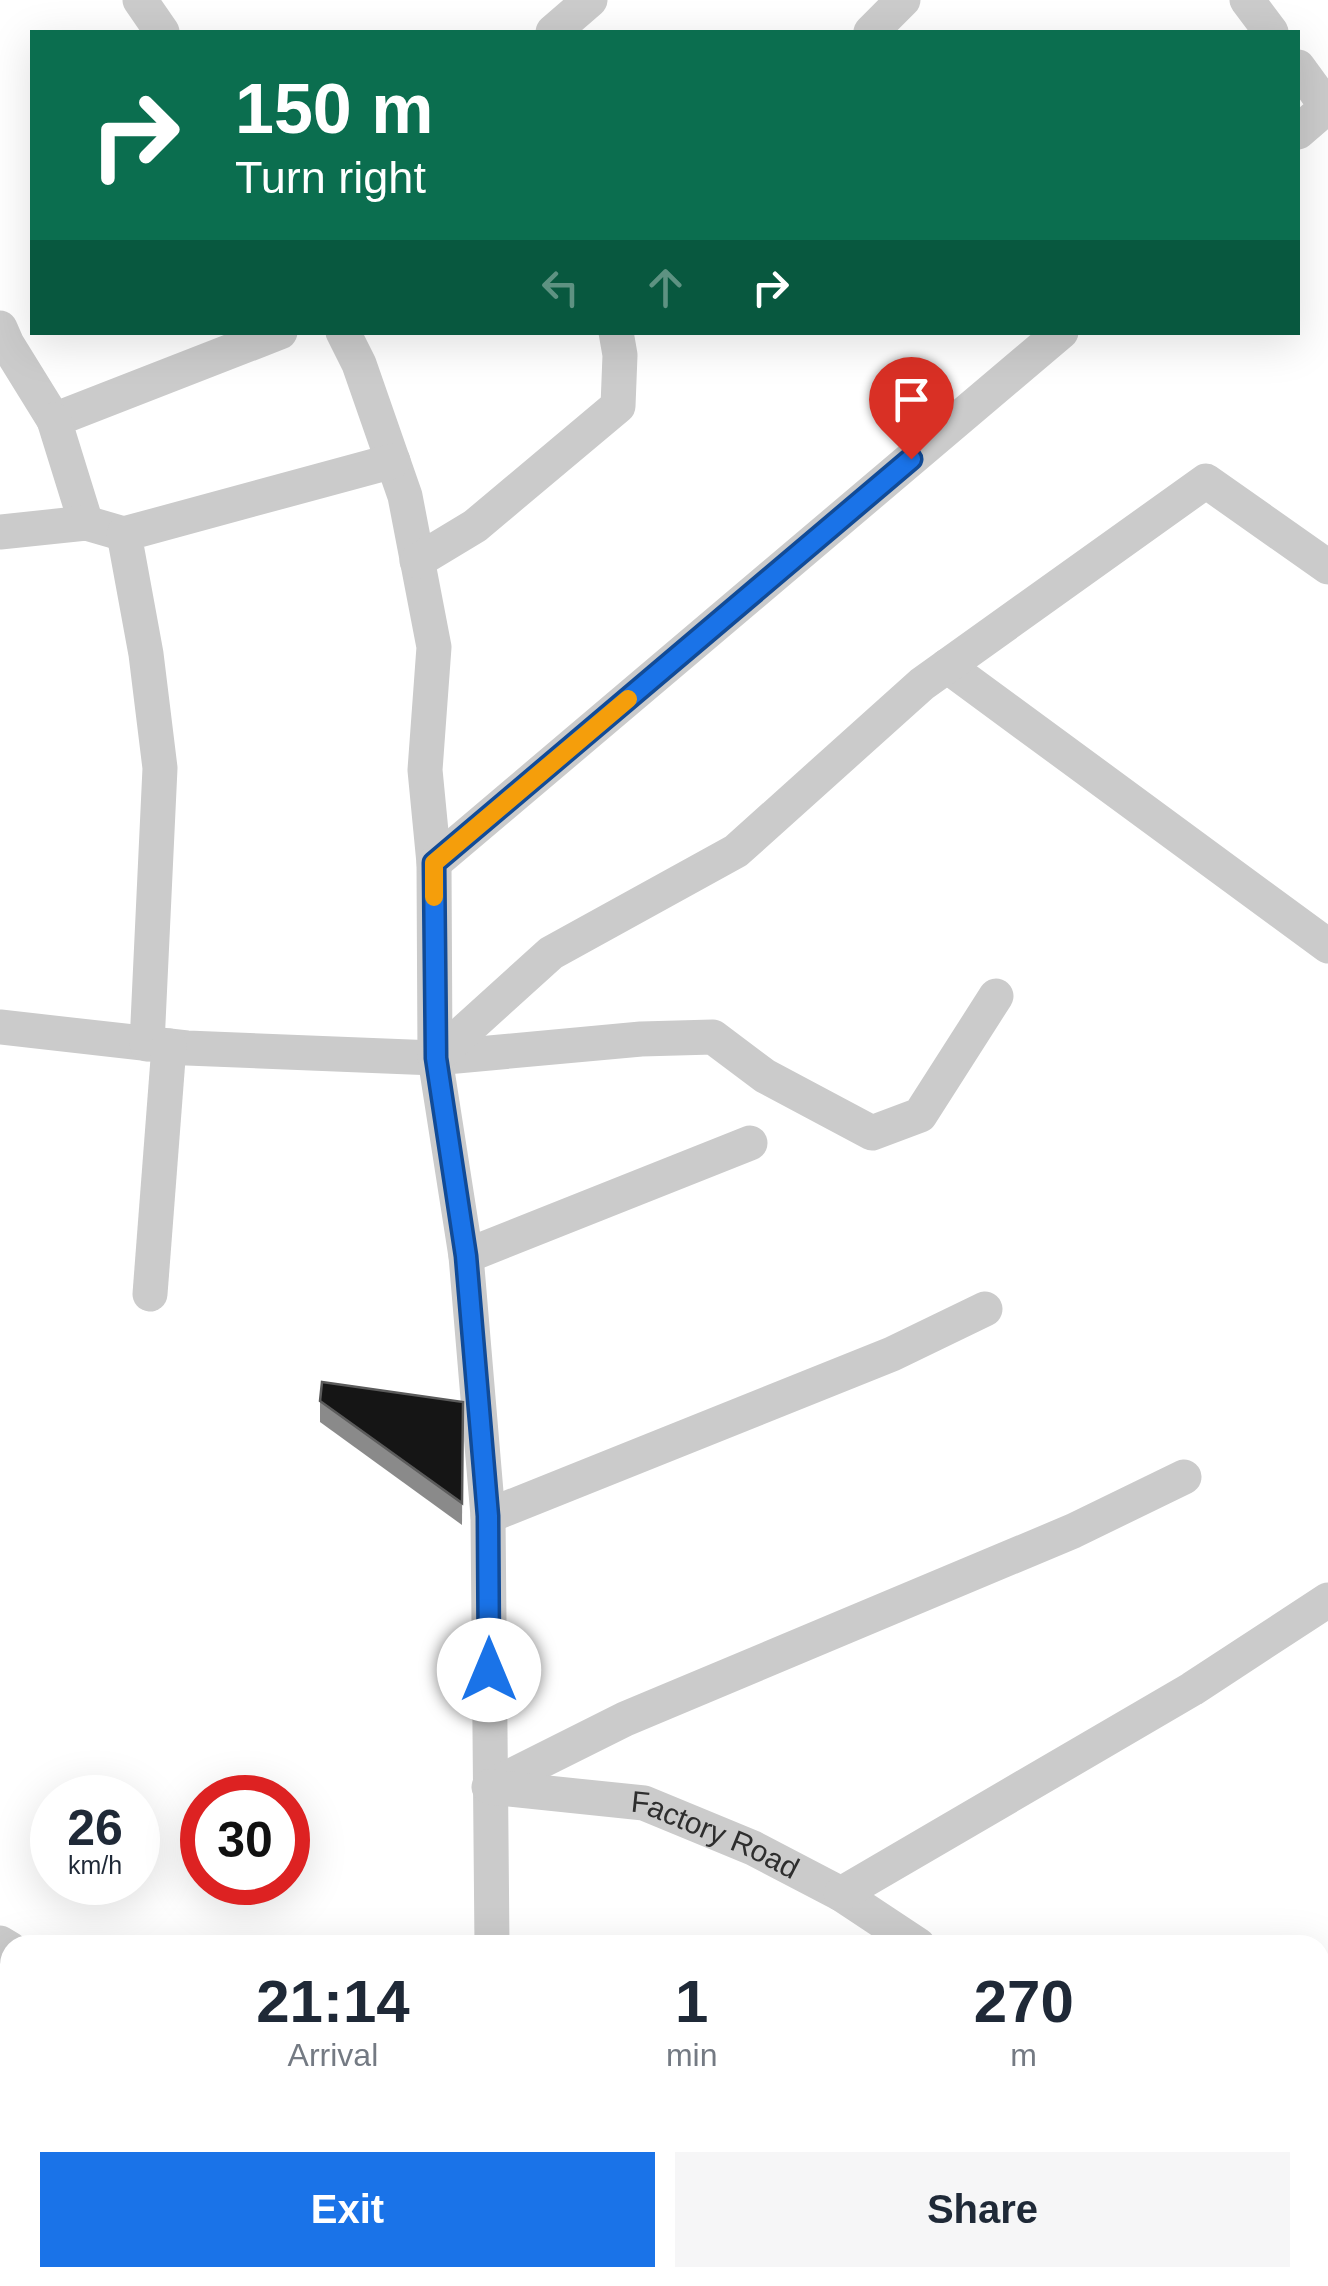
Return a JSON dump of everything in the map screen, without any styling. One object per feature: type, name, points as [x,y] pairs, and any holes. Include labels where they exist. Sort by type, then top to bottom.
[{"type":"street","points":[[140,0],[161,30]]},
{"type":"street","points":[[555,30],[590,0]]},
{"type":"street","points":[[873,30],[902,0]]},
{"type":"street","points":[[1247,0],[1270,30]]},
{"type":"street","points":[[1300,70],[1327,107],[1300,130]]},
{"type":"street","points":[[0,328],[54,420],[86,523]]},
{"type":"street","points":[[54,420],[272,335]]},
{"type":"street","points":[[344,335],[359,364],[405,496],[434,647],[425,770],[434,863],[436,1058],[466,1256],[488,1516],[492,1935]]},
{"type":"street","points":[[417,561],[474,526],[618,406],[620,355],[617,335]]},
{"type":"street","points":[[434,863],[1056,335]]},
{"type":"street","points":[[0,532],[86,523],[124,534],[393,461]]},
{"type":"street","points":[[436,1058],[551,953],[736,851],[922,684],[1206,482],[1328,567]]},
{"type":"street","points":[[124,534],[146,654],[160,768],[158,1045],[150,1294]]},
{"type":"street","points":[[947,666],[1328,946]]},
{"type":"street","points":[[0,1026],[158,1045],[436,1058],[641,1039],[714,1037],[765,1076],[872,1133],[920,1115],[996,996]]},
{"type":"street","points":[[466,1256],[750,1143]]},
{"type":"street","points":[[488,1516],[892,1354],[985,1309]]},
{"type":"street","points":[[489,1787],[625,1719],[1073,1530],[1184,1477]]},
{"type":"street","points":[[841,1894],[1192,1689],[1328,1600]]},
{"type":"street","name":"Factory Road","points":[[489,1787],[644,1803],[753,1848],[841,1894],[903,1935]]},
{"type":"building","points":[[322,1382],[463,1402],[462,1503],[320,1401]]},
{"type":"slow traffic","points":[[434,897],[434,863],[628,699]]},
{"type":"route","points":[[489,1670],[488,1516],[466,1256],[436,1058],[434,863],[911,459]]}]
